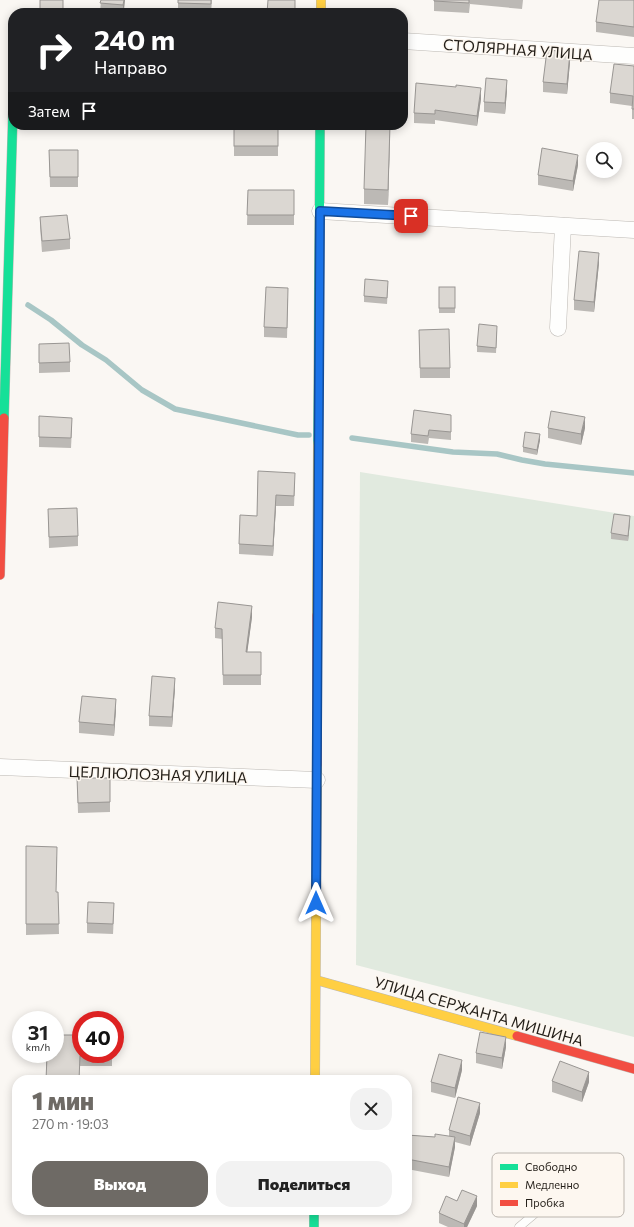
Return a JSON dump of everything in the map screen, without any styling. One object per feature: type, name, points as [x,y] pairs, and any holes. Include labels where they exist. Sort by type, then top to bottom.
[{"type":"street","name":"СТОЛЯРНАЯ УЛИЦА","points":[[408,41],[634,56]]},
{"type":"street","points":[[0,575],[12,130]]},
{"type":"street","points":[[315,1075],[320,130]]},
{"type":"street","points":[[320,211],[634,230]]},
{"type":"street","points":[[558,328],[563,226]]},
{"type":"street","name":"ЦЕЛЛЮЛОЗНАЯ УЛИЦА","points":[[0,767],[316,780]]},
{"type":"street","name":"УЛИЦА СЕРЖАНТА МИШИНА","points":[[316,980],[634,1069]]},
{"type":"street","points":[[314,1215],[314,1227]]},
{"type":"lane","points":[[519,1227],[532,1217]]},
{"type":"shaded area","points":[[360,472],[634,516],[634,1037],[356,965]]},
{"type":"building","points":[[40,0],[63,0],[63,8],[40,8]]},
{"type":"building","points":[[101,0],[124,0],[123,5],[100,3]]},
{"type":"building","points":[[178,0],[211,0],[211,4],[178,3]]},
{"type":"building","points":[[268,0],[295,0],[295,8],[267,8]]},
{"type":"building","points":[[469,0],[469,3],[434,1]]},
{"type":"building","points":[[599,0],[634,0],[634,27],[596,22]]},
{"type":"building","points":[[547,50],[570,52],[567,84],[543,82]]},
{"type":"building","points":[[614,64],[634,66],[634,109],[632,109],[633,96],[610,93]]},
{"type":"building","points":[[486,78],[507,80],[505,103],[484,102]]},
{"type":"building","points":[[416,83],[481,88],[477,116],[435,110],[435,114],[414,113]]},
{"type":"building","points":[[234,130],[278,130],[278,146],[234,146]]},
{"type":"building","points":[[366,130],[390,130],[388,190],[364,189]]},
{"type":"building","points":[[542,148],[578,155],[573,181],[538,175]]},
{"type":"building","points":[[49,150],[78,150],[78,177],[50,177]]},
{"type":"building","points":[[248,190],[294,190],[294,215],[247,215]]},
{"type":"building","points":[[67,215],[70,239],[42,241],[40,217]]},
{"type":"building","points":[[579,251],[599,253],[594,302],[574,300]]},
{"type":"building","points":[[365,279],[388,281],[387,298],[364,296]]},
{"type":"building","points":[[266,287],[288,288],[287,328],[264,327]]},
{"type":"building","points":[[439,287],[455,287],[455,308],[439,308]]},
{"type":"building","points":[[479,324],[497,326],[496,348],[477,346]]},
{"type":"building","points":[[449,329],[450,368],[420,368],[419,330]]},
{"type":"building","points":[[69,343],[70,362],[39,363],[39,344]]},
{"type":"building","points":[[414,410],[451,415],[451,432],[429,430],[428,436],[411,434]]},
{"type":"building","points":[[551,411],[585,417],[581,434],[548,428]]},
{"type":"building","points":[[39,416],[72,418],[71,438],[39,437]]},
{"type":"building","points":[[525,432],[540,434],[537,450],[523,447]]},
{"type":"building","points":[[258,471],[295,473],[294,496],[276,495],[273,546],[239,544],[240,515],[257,516]]},
{"type":"building","points":[[77,508],[78,536],[49,537],[48,509]]},
{"type":"building","points":[[614,514],[630,516],[628,536],[611,533]]},
{"type":"building","points":[[218,602],[252,606],[246,652],[261,652],[261,675],[223,675],[222,629],[215,628]]},
{"type":"building","points":[[152,676],[175,678],[172,717],[149,716]]},
{"type":"building","points":[[82,696],[116,699],[114,725],[79,722]]},
{"type":"building","points":[[77,778],[110,778],[110,802],[78,803]]},
{"type":"building","points":[[26,846],[57,847],[56,892],[58,892],[59,924],[26,924]]},
{"type":"building","points":[[88,902],[114,903],[113,924],[87,923]]},
{"type":"building","points":[[480,1032],[506,1037],[502,1058],[476,1053]]},
{"type":"building","points":[[64,1035],[72,1035],[72,1063],[80,1063],[79,1075],[46,1075],[47,1063],[64,1063]]},
{"type":"building","points":[[439,1054],[462,1060],[455,1088],[431,1082]]},
{"type":"building","points":[[560,1061],[589,1072],[582,1092],[552,1081]]},
{"type":"building","points":[[458,1097],[480,1103],[470,1136],[449,1130]]},
{"type":"building","points":[[435,1134],[455,1137],[449,1167],[412,1160],[412,1135],[435,1137]]},
{"type":"building","points":[[462,1190],[477,1196],[464,1224],[439,1213],[446,1196],[457,1201]]},
{"type":"waterway","points":[[28,305],[51,320],[82,345],[106,360],[142,390],[175,409],[298,435],[309,435]]},
{"type":"waterway","points":[[352,438],[453,452],[497,454],[545,464],[634,473]]},
{"type":"traffic: fast","points":[[4,418],[12,130]]},
{"type":"traffic: fast","points":[[318,443],[320,130]]},
{"type":"traffic: fast","points":[[314,1215],[314,1227]]},
{"type":"traffic: slow","points":[[321,0],[321,8]]},
{"type":"traffic: slow","points":[[317,615],[318,443]]},
{"type":"traffic: slow","points":[[315,1075],[317,765]]},
{"type":"traffic: slow","points":[[316,980],[517,1036]]},
{"type":"traffic: jam","points":[[0,575],[4,418]]},
{"type":"traffic: jam","points":[[317,615],[317,765]]},
{"type":"traffic: jam","points":[[517,1036],[634,1069]]},
{"type":"route","points":[[316,903],[320,211],[411,216]]}]
